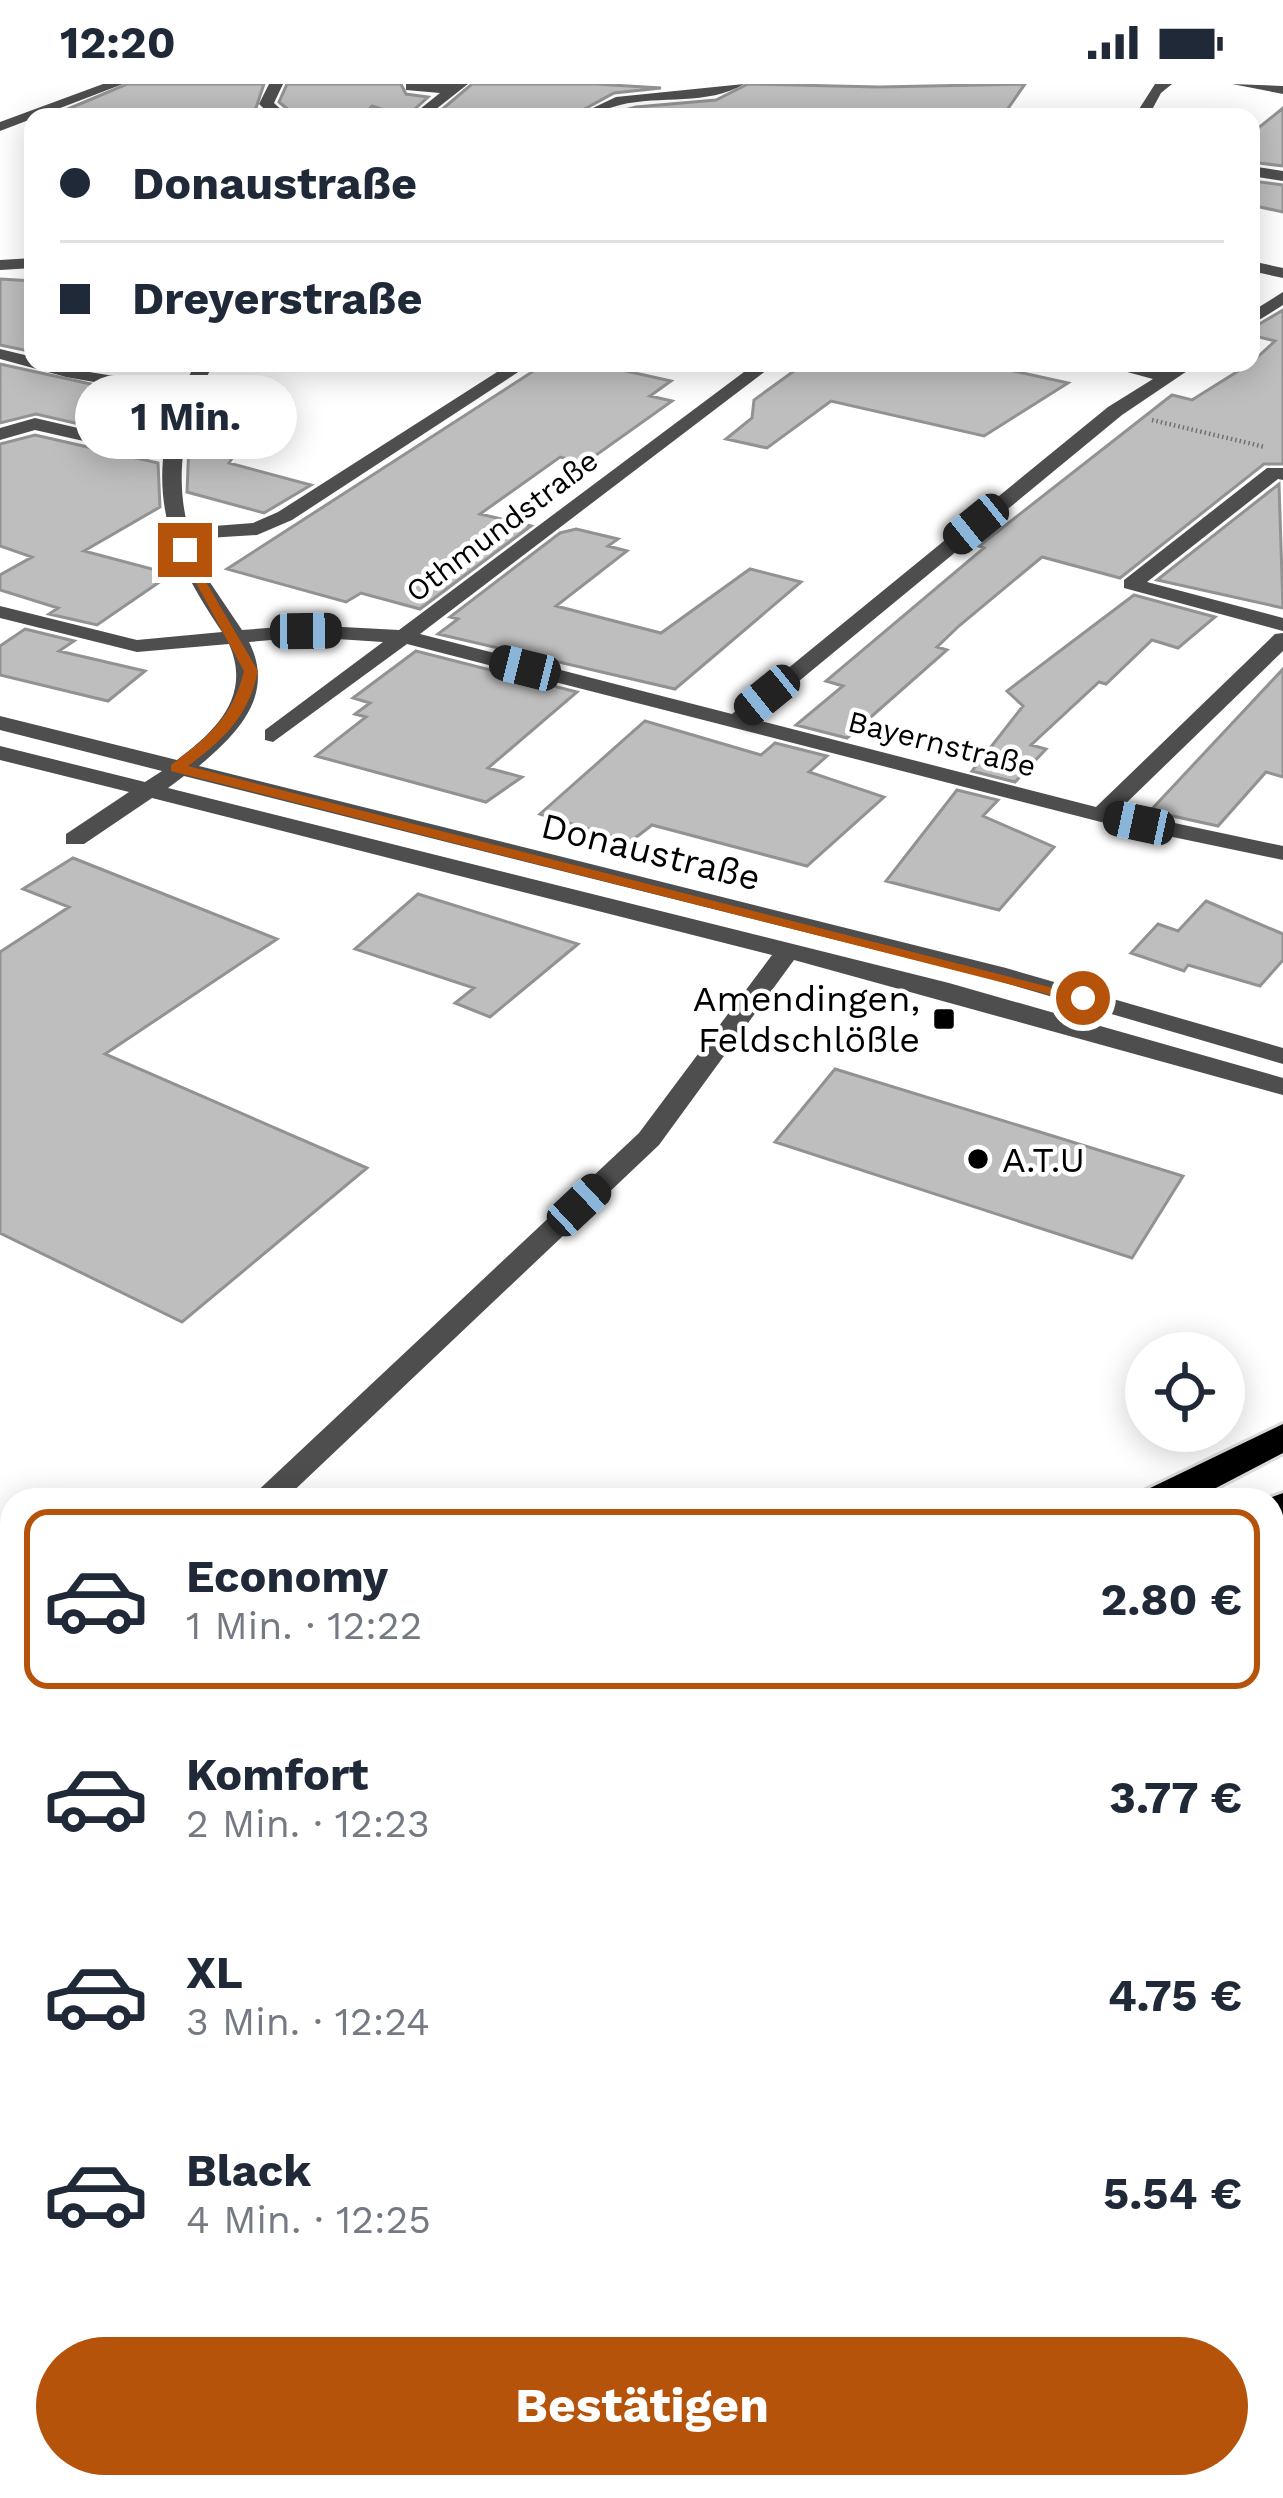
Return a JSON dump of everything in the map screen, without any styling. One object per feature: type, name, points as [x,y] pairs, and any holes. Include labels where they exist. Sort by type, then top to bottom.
[{"type":"highway","points":[[1183,1488],[1283,1437]]},
{"type":"street","points":[[51,108],[116,84]]},
{"type":"street","points":[[598,108],[609,102],[704,93],[737,84]]},
{"type":"street","points":[[1146,108],[1155,90],[1165,84]]},
{"type":"street","points":[[1239,84],[1283,90]]},
{"type":"street","points":[[411,87],[458,86]]},
{"type":"street","points":[[429,108],[458,86]]},
{"type":"street","points":[[63,372],[188,393]]},
{"type":"street","points":[[75,839],[219,736],[243,704],[251,671],[193,572],[171,495],[170,455],[188,393],[200,372]]},
{"type":"street","points":[[181,534],[257,529],[285,516],[509,372]]},
{"type":"street","name":"Othmundstraße","points":[[273,735],[755,372]]},
{"type":"street","points":[[1146,372],[1170,377]]},
{"type":"street","points":[[733,724],[1115,411],[1177,372]]},
{"type":"street","points":[[0,434],[35,424],[170,455]]},
{"type":"street","points":[[1283,474],[1274,472],[1131,584],[1283,625]]},
{"type":"street","name":"Bayernstraße","points":[[0,612],[137,646],[348,630],[405,637],[1101,815],[1283,853]]},
{"type":"street","points":[[1101,815],[1283,639]]},
{"type":"street","name":"Donaustraße","points":[[0,723],[997,973],[1283,1056]]},
{"type":"street","name":"Donaustraße","points":[[0,753],[940,989],[1283,1087]]},
{"type":"street","points":[[277,1488],[649,1139],[787,952]]},
{"type":"path","points":[[1115,411],[1283,452]]},
{"type":"building","points":[[127,84],[264,84],[256,108],[70,108]]},
{"type":"building","points":[[287,84],[401,84],[406,94],[428,97],[416,108],[286,108],[279,102]]},
{"type":"building","points":[[472,84],[661,88],[614,93],[586,108],[444,108]]},
{"type":"building","points":[[748,84],[1025,84],[1008,108],[632,108],[716,100]]},
{"type":"building","points":[[1283,108],[1283,166],[1260,163],[1260,127]]},
{"type":"building","points":[[1260,182],[1283,185],[1283,212],[1260,207]]},
{"type":"building","points":[[0,279],[24,280],[24,350],[0,345]]},
{"type":"building","points":[[1283,310],[1283,464],[1264,464],[1120,578],[1042,557],[960,625],[937,647],[947,650],[847,738],[796,725],[843,686],[826,681],[984,548],[979,546],[1172,395],[1192,400],[1237,372],[1260,372],[1260,355],[1275,341],[1260,337],[1260,324]]},
{"type":"building","points":[[0,364],[172,402],[161,443],[36,414],[0,423]]},
{"type":"building","points":[[532,372],[630,372],[671,381],[650,396],[672,401],[585,463],[560,457],[480,514],[531,526],[420,609],[361,593],[346,602],[227,569]]},
{"type":"building","points":[[793,372],[1018,372],[1068,383],[984,436],[831,401],[767,448],[726,439],[752,418],[754,400]]},
{"type":"building","points":[[201,402],[255,414],[219,440],[227,442],[218,447],[236,452],[229,463],[311,485],[264,513],[187,492],[189,443]]},
{"type":"building","points":[[35,435],[158,463],[160,507],[84,551],[171,574],[97,625],[49,614],[58,608],[0,590],[0,575],[32,557],[0,546],[0,444]]},
{"type":"building","points":[[1279,484],[1283,608],[1157,580]]},
{"type":"building","points":[[576,529],[618,539],[608,546],[627,551],[556,606],[661,633],[750,569],[801,582],[675,689],[438,634],[458,619],[450,617],[560,533]]},
{"type":"building","points":[[1134,595],[1215,617],[1178,648],[1152,640],[1106,684],[1099,682],[1031,745],[1046,749],[1015,782],[972,771],[1023,706],[1007,691]]},
{"type":"building","points":[[25,629],[74,641],[59,651],[145,671],[108,701],[0,675],[0,646]]},
{"type":"building","points":[[416,651],[577,692],[488,768],[522,777],[486,802],[316,756],[366,717],[355,714],[370,703],[353,698]]},
{"type":"building","points":[[1283,669],[1283,777],[1266,772],[1218,826],[1150,811]]},
{"type":"building","points":[[645,721],[761,755],[775,743],[827,756],[809,772],[884,797],[807,866],[652,825],[630,842],[540,814]]},
{"type":"building","points":[[957,790],[998,800],[983,816],[1054,847],[999,910],[886,881]]},
{"type":"building","points":[[73,858],[277,939],[105,1054],[367,1168],[182,1322],[0,1233],[0,952],[69,907],[23,889]]},
{"type":"building","points":[[418,894],[578,944],[490,1017],[455,1003],[474,988],[355,949]]},
{"type":"building","points":[[1206,901],[1283,934],[1283,960],[1260,986],[1188,965],[1184,971],[1131,953],[1158,924],[1178,931]]},
{"type":"building","name":"A.T.U","points":[[835,1069],[1183,1176],[1132,1258],[775,1142]]},
{"type":"place","name":"Amendingen, Feldschlößle","points":[[944,1019]]},
{"type":"place","name":"A.T.U","points":[[978,1159]]},
{"type":"route","points":[[185,550],[251,671],[243,704],[219,736],[176,768],[1083,998]]}]
